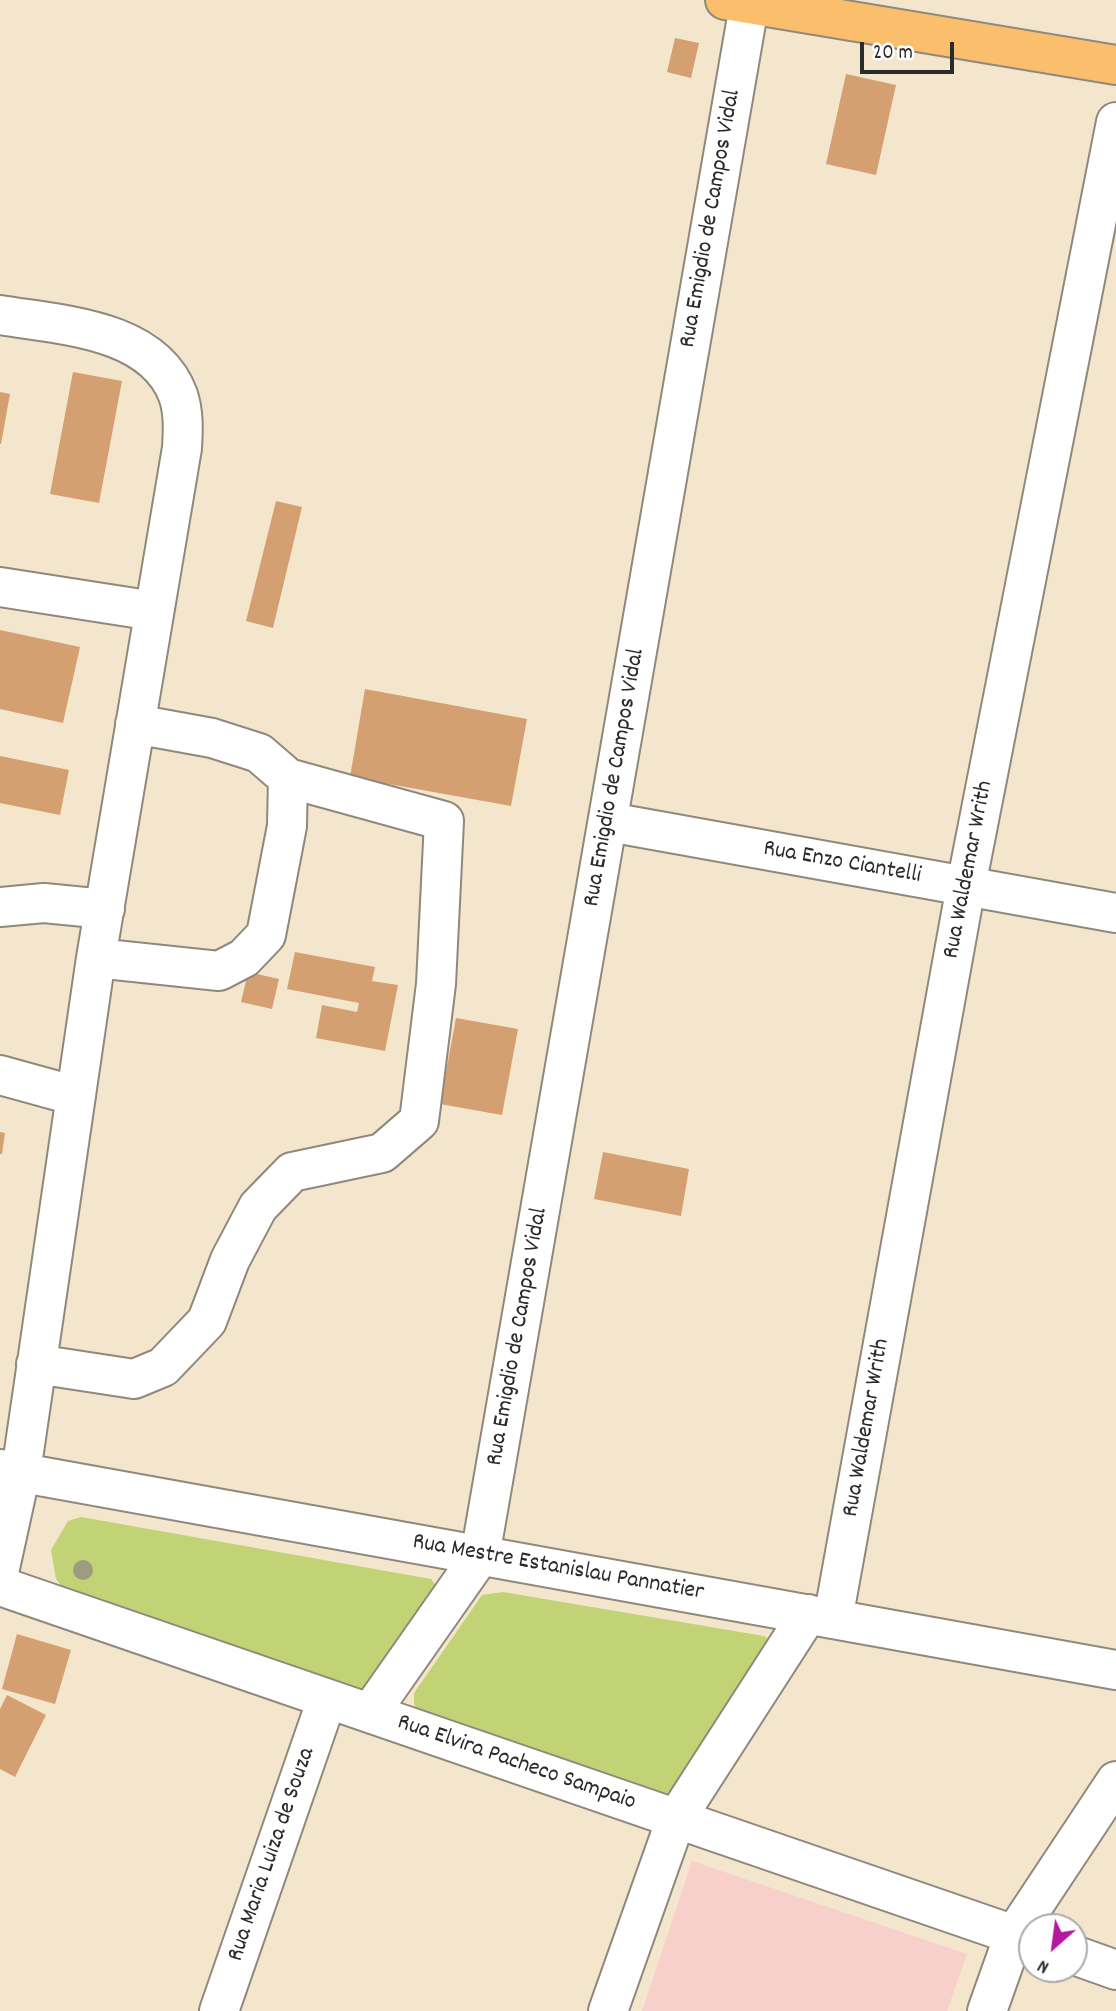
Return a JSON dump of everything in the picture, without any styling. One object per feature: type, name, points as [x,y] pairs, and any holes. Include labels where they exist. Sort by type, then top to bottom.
[{"type":"main road","points":[[741,1],[1116,65]]},
{"type":"street","name":"Rua Emigdio de Campos Vidal","points":[[480,1556],[609,822],[741,1]]},
{"type":"street","name":"Rua Waldemar Writh","points":[[608,2011],[676,1819],[821,1617],[1116,122]]},
{"type":"street","points":[[0,315],[97,331],[138,347],[164,370],[178,395],[183,425],[182,448],[96,958],[36,1364],[10,1470],[0,1568]]},
{"type":"street","points":[[0,587],[154,611]]},
{"type":"street","points":[[36,1364],[134,1378],[163,1367],[207,1321],[230,1260],[258,1207],[292,1172],[382,1153],[419,1121],[436,984],[444,821],[288,778],[259,753],[212,738],[135,724]]},
{"type":"street","points":[[96,958],[219,971],[244,958],[267,935],[287,826],[288,778]]},
{"type":"street","name":"Rua Enzo Ciantelli","points":[[609,822],[1116,913]]},
{"type":"street","points":[[0,907],[44,903],[105,909]]},
{"type":"street","points":[[0,1075],[76,1096]]},
{"type":"street","name":"Rua Mestre Estanislau Pannatier","points":[[10,1470],[1116,1670]]},
{"type":"street","points":[[370,1713],[480,1556]]},
{"type":"street","name":"Rua Elvira Pacheco Sampaio","points":[[0,1586],[1018,1936]]},
{"type":"street","name":"Rua Maria Luiza de Souza","points":[[219,2011],[327,1699]]},
{"type":"street","points":[[1038,1913],[1116,1781]]},
{"type":"street","points":[[987,2011],[1018,1948]]},
{"type":"street","points":[[1088,1960],[1116,1970]]},
{"type":"shaded area","points":[[692,1861],[967,1954],[947,2011],[642,2011]]},
{"type":"green space","points":[[81,1517],[431,1579],[437,1587],[380,1680],[362,1689],[345,1686],[65,1590],[56,1579],[51,1550],[68,1521]]},
{"type":"green space","points":[[503,1592],[764,1636],[777,1645],[684,1793],[662,1796],[420,1713],[414,1704],[414,1693],[482,1595]]},
{"type":"building","points":[[675,38],[699,43],[691,78],[667,72]]},
{"type":"building","points":[[846,74],[896,85],[876,175],[826,164]]},
{"type":"building","points":[[73,372],[122,381],[99,503],[50,494]]},
{"type":"building","points":[[0,392],[10,394],[1,444],[0,444]]},
{"type":"building","points":[[276,501],[302,507],[273,628],[246,621]]},
{"type":"building","points":[[0,630],[80,647],[63,723],[0,709]]},
{"type":"building","points":[[365,689],[527,719],[511,806],[350,777]]},
{"type":"building","points":[[0,756],[69,770],[60,815],[0,803]]},
{"type":"building","points":[[295,952],[375,967],[372,981],[398,985],[385,1051],[316,1038],[322,1005],[357,1012],[359,1003],[287,989]]},
{"type":"building","points":[[248,972],[279,979],[272,1009],[241,1002]]},
{"type":"building","points":[[456,1018],[518,1029],[502,1115],[440,1104]]},
{"type":"building","points":[[0,1132],[5,1133],[2,1154],[0,1154]]},
{"type":"building","points":[[603,1152],[689,1169],[681,1216],[594,1199]]},
{"type":"building","points":[[17,1634],[71,1650],[55,1704],[2,1689]]},
{"type":"building","points":[[7,1695],[46,1715],[15,1777],[0,1769],[0,1709]]}]
